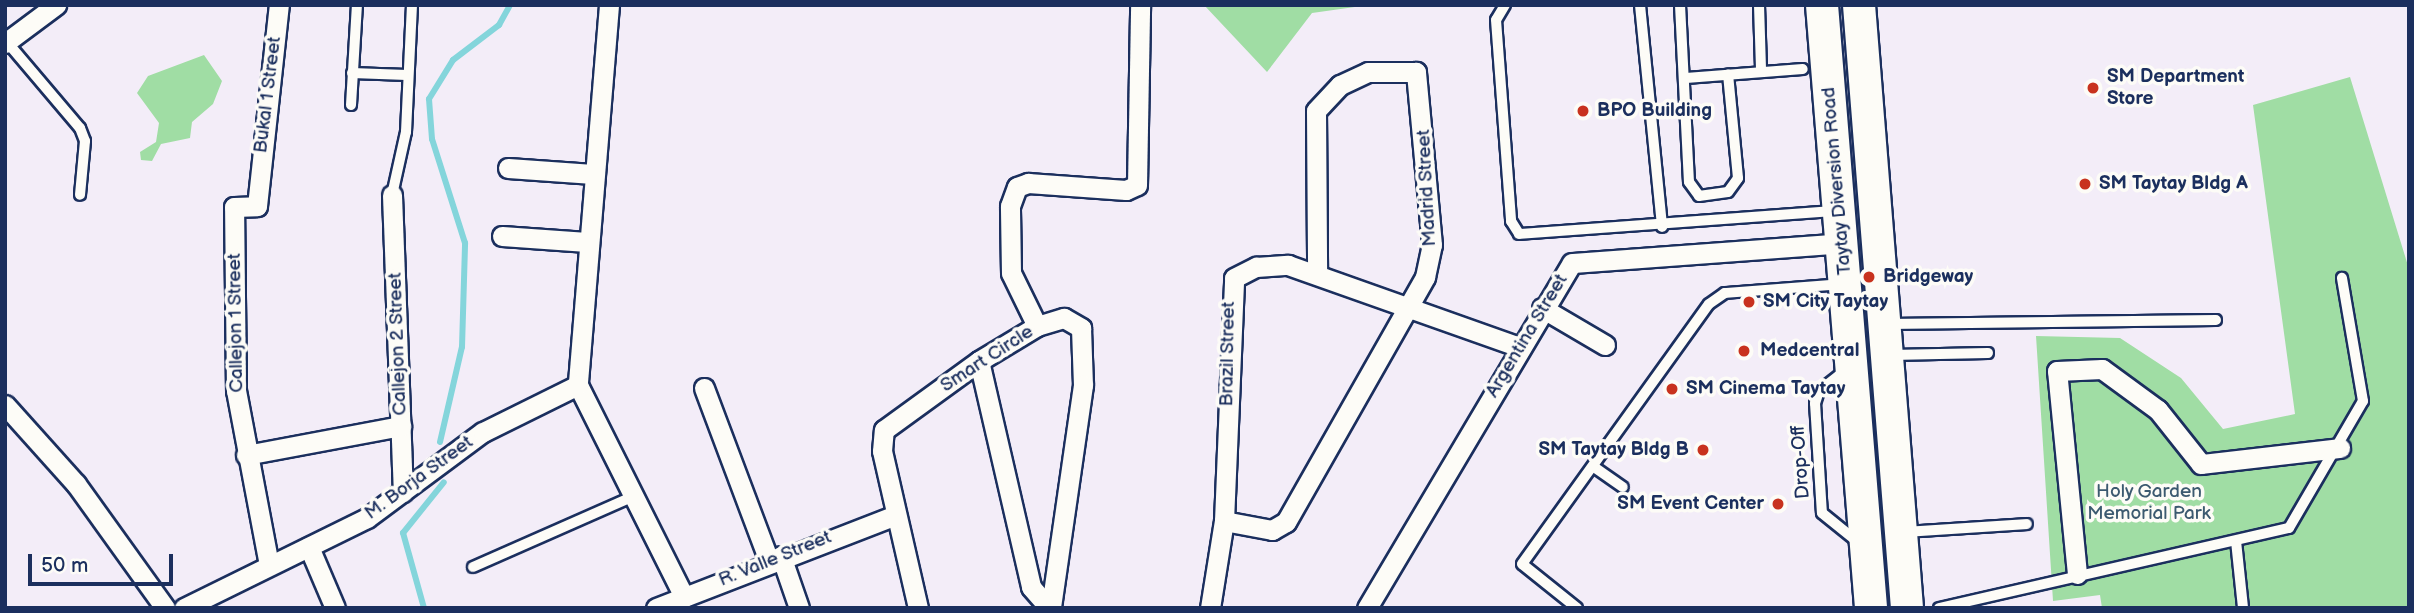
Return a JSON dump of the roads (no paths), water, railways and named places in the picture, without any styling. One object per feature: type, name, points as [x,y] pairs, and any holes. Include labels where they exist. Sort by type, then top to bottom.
[{"type":"main road","name":"Taytay Diversion Road","points":[[1822,5],[1814,68],[1839,211],[1846,284],[1849,368],[1871,608]]},
{"type":"main road","name":"Taytay Diversion Road","points":[[1859,5],[1891,355],[1908,608]]},
{"type":"street","points":[[6,42],[56,5]]},
{"type":"street","name":"Bukal 1 Street","points":[[258,185],[279,5]]},
{"type":"street","points":[[609,5],[587,242],[578,385],[684,597]]},
{"type":"street","points":[[1037,326],[1011,273],[1010,206],[1017,187],[1028,183],[1126,190],[1137,185],[1140,5]]},
{"type":"street","name":"Madrid Street","points":[[1224,521],[1272,530],[1286,522],[1425,277],[1432,245],[1416,72],[1368,72],[1340,85],[1316,111],[1317,272]]},
{"type":"street","points":[[508,168],[593,174]]},
{"type":"street","name":"Callejon 1 Street","points":[[258,185],[257,206],[234,207],[236,391],[269,565]]},
{"type":"street","name":"Callejon 2 Street","points":[[392,195],[403,492]]},
{"type":"street","points":[[502,236],[587,242]]},
{"type":"street","name":"Argentina Street","points":[[1367,608],[1542,308],[1572,263],[1842,243]]},
{"type":"street","name":"Brazil Street","points":[[1210,608],[1224,521],[1229,288],[1256,267],[1288,265],[1317,272],[1406,309],[1520,347]]},
{"type":"street","points":[[1542,308],[1605,345]]},
{"type":"street","name":"Smart Circle","points":[[918,608],[882,451],[884,430],[979,361],[1037,326],[1069,319],[1081,328],[1083,343],[1050,608]]},
{"type":"street","points":[[979,361],[1031,587],[1050,608]]},
{"type":"street","points":[[2077,574],[2057,371],[2102,369],[2158,410],[2201,464],[2340,448]]},
{"type":"street","name":"M. Borja Street","points":[[184,608],[309,547],[403,492],[483,432],[578,385]]},
{"type":"street","points":[[704,388],[775,559],[799,608]]},
{"type":"street","points":[[6,407],[76,484],[166,608]]},
{"type":"street","points":[[246,454],[401,426]]},
{"type":"street","name":"R. Valle Street","points":[[656,608],[775,559],[896,515]]},
{"type":"street","points":[[309,547],[335,608]]},
{"type":"lane","points":[[351,105],[357,5]]},
{"type":"lane","points":[[392,195],[406,132],[412,5]]},
{"type":"lane","points":[[1505,5],[1496,20],[1511,221],[1519,234],[1662,227],[1839,211]]},
{"type":"lane","points":[[1640,5],[1662,227]]},
{"type":"lane","points":[[1680,5],[1686,78],[1689,182],[1699,196],[1728,192],[1738,178],[1728,74]]},
{"type":"lane","points":[[1759,5],[1761,70]]},
{"type":"lane","points":[[6,42],[79,128],[85,141],[80,195]]},
{"type":"lane","points":[[1686,78],[1761,70],[1814,68]]},
{"type":"lane","points":[[352,73],[407,75]]},
{"type":"lane","points":[[1939,608],[2077,574],[2289,528],[2340,448],[2362,401],[2342,278]]},
{"type":"lane","points":[[1577,608],[1522,564],[1716,296],[1846,284]]},
{"type":"lane","points":[[1888,324],[2216,320]]},
{"type":"lane","points":[[1891,355],[1988,353]]},
{"type":"lane","points":[[1594,467],[1623,487]]},
{"type":"lane","points":[[473,567],[634,496]]},
{"type":"lane","points":[[1902,532],[2027,524]]},
{"type":"lane","points":[[2236,541],[2243,608]]},
{"type":"waterway","points":[[440,442],[462,347],[465,243],[432,139],[429,99],[453,60],[499,25],[510,5]]},
{"type":"waterway","points":[[424,608],[403,533],[444,482]]},
{"type":"place","name":"SM Department Store","points":[[2093,88]]},
{"type":"place","name":"BPO Building","points":[[1583,111]]},
{"type":"place","name":"SM Taytay Bldg A","points":[[2085,184]]},
{"type":"place","name":"Bridgeway","points":[[1869,277]]},
{"type":"place","name":"SM City Taytay","points":[[1749,302]]},
{"type":"place","name":"Medcentral","points":[[1744,351]]},
{"type":"place","name":"SM Cinema Taytay","points":[[1672,389]]},
{"type":"place","name":"SM Taytay Bldg B","points":[[1703,450]]},
{"type":"place","name":"SM Event Center","points":[[1778,504]]},
{"type":"park label","name":"Holy Garden Memorial Park","points":[[2149,503]]}]
